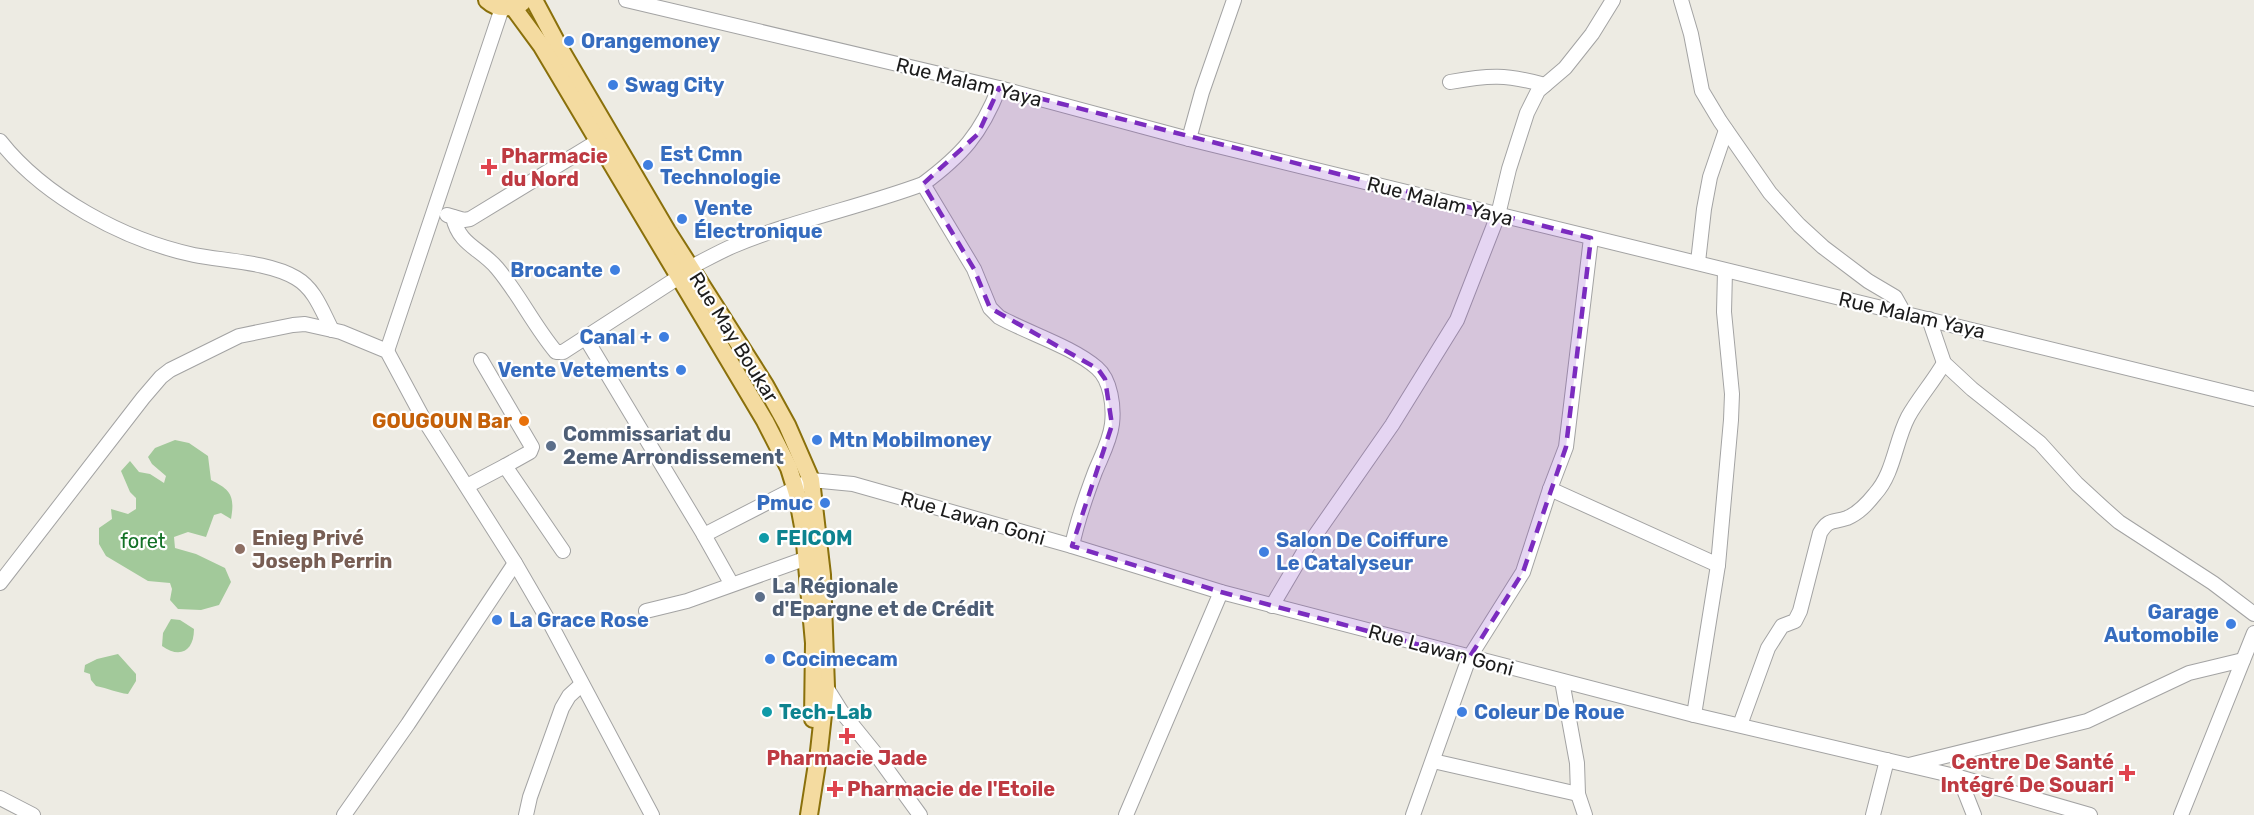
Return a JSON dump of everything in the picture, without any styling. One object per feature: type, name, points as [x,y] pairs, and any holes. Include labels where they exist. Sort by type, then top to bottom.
[{"type":"main road","name":"Rue May Boukar","points":[[534,0],[667,231],[685,272],[779,444],[795,487],[807,558],[814,643],[813,709],[797,815]]},
{"type":"main road","name":"Rue May Boukar","points":[[507,4],[536,37],[598,141],[685,272],[765,385],[787,425],[811,480],[822,575],[826,687],[809,815]]},
{"type":"street","name":"Rue Malam Yaya","points":[[626,0],[999,88],[1189,139],[2254,399]]},
{"type":"street","points":[[1189,139],[1202,93],[1234,0]]},
{"type":"street","points":[[1272,606],[1305,550],[1392,425],[1457,320],[1498,215],[1509,169],[1527,113],[1538,92],[1565,69],[1592,34],[1613,0]]},
{"type":"street","points":[[1681,0],[1691,34],[1702,91],[1770,194],[1799,225],[1868,281],[1895,297],[1904,313]]},
{"type":"street","points":[[387,351],[434,209],[507,4]]},
{"type":"street","points":[[1450,82],[1490,75],[1523,78],[1545,85]]},
{"type":"street","points":[[453,217],[455,229],[460,236],[496,266],[556,352],[563,352],[685,272],[734,246],[923,184],[951,163],[978,134],[999,88]]},
{"type":"street","points":[[1698,262],[1710,177],[1726,130]]},
{"type":"street","points":[[0,141],[10,154],[44,186],[109,224],[177,250],[273,269],[295,277],[313,293],[332,330]]},
{"type":"street","points":[[434,209],[453,217],[470,219],[598,141]]},
{"type":"street","points":[[923,184],[974,269],[990,308],[999,317],[1091,364],[1105,379],[1112,409],[1112,425],[1076,527],[1072,546]]},
{"type":"street","points":[[1413,815],[1469,658],[1523,572],[1566,447],[1591,238]]},
{"type":"street","points":[[1694,715],[1718,565],[1731,420],[1732,394],[1724,312],[1725,271]]},
{"type":"street","points":[[1929,319],[1944,363],[1972,389],[2040,443],[2077,484],[2119,522],[2213,583],[2254,614]]},
{"type":"street","points":[[0,583],[161,377],[196,356],[250,332],[299,324],[355,336],[387,351],[423,418],[515,563],[551,626],[652,815]]},
{"type":"street","points":[[585,337],[731,583]]},
{"type":"street","points":[[467,486],[530,452],[532,447],[481,360]]},
{"type":"street","points":[[1740,726],[1768,648],[1782,626],[1794,621],[1800,611],[1820,533],[1825,525],[1833,520],[1846,518],[1862,509],[1878,492],[1891,465],[1908,417],[1944,363]]},
{"type":"street","points":[[506,466],[563,551]]},
{"type":"street","name":"Rue Lawan Goni","points":[[704,535],[811,480],[853,484],[1272,606],[1694,715],[1959,777],[2091,815]]},
{"type":"street","points":[[1550,489],[1718,565]]},
{"type":"street","points":[[646,611],[687,601],[731,583],[807,558]]},
{"type":"street","points":[[344,815],[408,724],[515,563]]},
{"type":"street","points":[[1126,815],[1221,592]]},
{"type":"street","points":[[2181,815],[2254,633]]},
{"type":"street","points":[[1909,765],[2087,721],[2189,673],[2243,660]]},
{"type":"street","points":[[1562,681],[1577,763],[1578,794],[1585,815]]},
{"type":"street","points":[[526,815],[530,797],[562,708],[569,696],[581,684]]},
{"type":"street","points":[[826,687],[841,711],[920,815]]},
{"type":"street","points":[[1433,760],[1578,794]]},
{"type":"street","points":[[1873,815],[1887,760]]},
{"type":"street","points":[[1959,777],[1974,815]]},
{"type":"street","points":[[0,814],[4,800],[33,815]]},
{"type":"highlighted area","points":[[999,88],[1591,238],[1566,447],[1523,572],[1469,658],[1221,592],[1072,546],[1112,425],[1105,379],[1098,369],[990,308],[974,269],[923,184],[978,134]]},
{"type":"green space","name":"foret","points":[[175,440],[189,443],[208,456],[211,480],[223,487],[232,499],[231,519],[221,513],[214,515],[206,537],[188,532],[174,537],[175,548],[196,554],[225,568],[231,582],[219,605],[201,610],[178,609],[170,600],[172,589],[170,583],[148,581],[106,556],[99,544],[99,528],[112,519],[111,509],[128,514],[136,509],[136,498],[130,492],[121,471],[130,461],[139,472],[150,474],[164,483],[166,476],[152,464],[148,457],[155,448]]},
{"type":"green space","points":[[171,619],[180,620],[194,629],[192,643],[185,651],[175,652],[162,646],[163,633]]},
{"type":"green space","points":[[118,654],[136,674],[136,681],[128,694],[96,686],[90,674],[84,672],[85,665],[97,659]]},
{"type":"place","name":"Orangemoney","points":[[569,41]]},
{"type":"place","name":"Swag City","points":[[613,85]]},
{"type":"place","name":"Est Cmn Technologie","points":[[648,165]]},
{"type":"place","name":"Pharmacie du Nord","points":[[489,167]]},
{"type":"place","name":"Vente Électronique","points":[[682,219]]},
{"type":"place","name":"Brocante","points":[[615,270]]},
{"type":"place","name":"Canal +","points":[[664,337]]},
{"type":"place","name":"Vente Vetements","points":[[681,370]]},
{"type":"place","name":"GOUGOUN Bar","points":[[524,421]]},
{"type":"place","name":"Mtn Mobilmoney","points":[[817,440]]},
{"type":"place","name":"Commissariat du 2eme Arrondissement","points":[[551,446]]},
{"type":"place","name":"Pmuc","points":[[825,503]]},
{"type":"place","name":"FEICOM","points":[[764,538]]},
{"type":"place","name":"Enieg Privé Joseph Perrin","points":[[240,549]]},
{"type":"place","name":"Salon De Coiffure Le Catalyseur","points":[[1264,552]]},
{"type":"place","name":"La Régionale d'Epargne et de Crédit","points":[[760,597]]},
{"type":"place","name":"La Grace Rose","points":[[497,620]]},
{"type":"place","name":"Garage Automobile","points":[[2231,624]]},
{"type":"place","name":"Cocimecam","points":[[770,659]]},
{"type":"place","name":"Tech-Lab","points":[[767,712]]},
{"type":"place","name":"Coleur De Roue","points":[[1462,712]]},
{"type":"place","name":"Pharmacie Jade","points":[[847,736]]},
{"type":"place","name":"Centre De Santé Intégré De Souari","points":[[2127,773]]},
{"type":"place","name":"Pharmacie de l'Etoile","points":[[835,789]]}]
